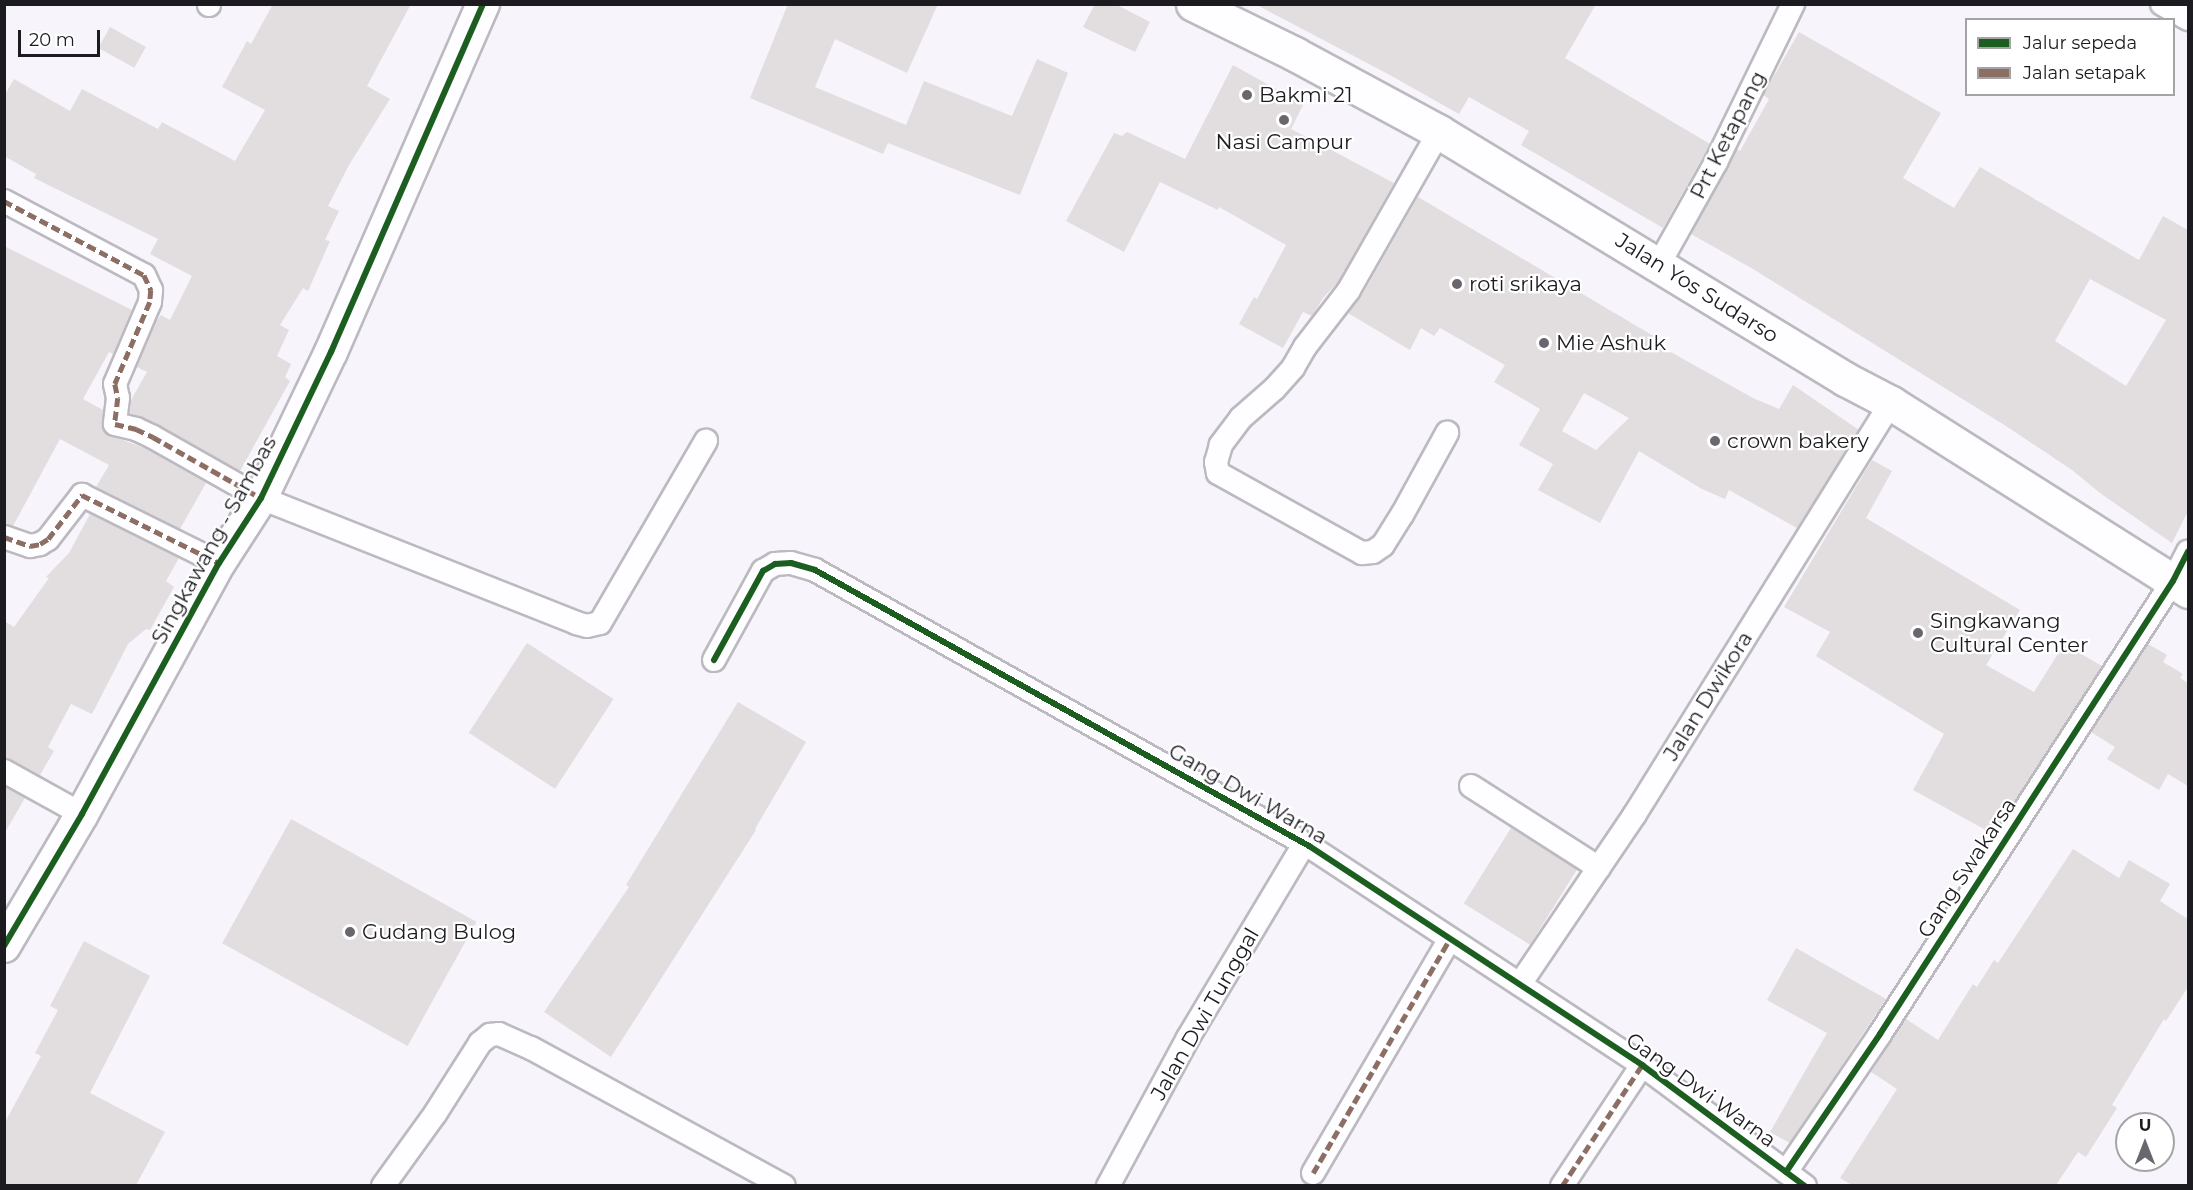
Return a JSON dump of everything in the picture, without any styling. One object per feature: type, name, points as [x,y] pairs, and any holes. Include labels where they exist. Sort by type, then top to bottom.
[{"type":"main road","name":"Jalan Yos Sudarso","points":[[1193,4],[1295,54],[1439,132],[1845,379],[1891,404],[2181,586]]},
{"type":"street","name":"Singkawang - Sambas","points":[[4,946],[82,814],[219,563],[261,498],[331,352],[483,4]]},
{"type":"street","name":"Prt Ketapang","points":[[1659,264],[1716,162],[1793,4]]},
{"type":"street","points":[[2162,4],[2188,19]]},
{"type":"street","points":[[1439,132],[1349,291],[1305,347],[1293,368],[1275,389],[1241,418],[1221,445],[1216,462],[1218,473],[1224,477],[1362,553],[1372,552],[1383,545],[1402,515],[1447,433]]},
{"type":"street","points":[[4,201],[144,275],[150,290],[150,302],[115,384],[118,398],[115,424],[153,437],[261,498],[587,626],[600,623],[706,441]]},
{"type":"street","name":"Jalan Dwikora","points":[[1520,984],[1635,814],[1891,404]]},
{"type":"street","points":[[4,537],[30,546],[40,544],[48,539],[82,495],[219,563]]},
{"type":"street","name":"Gang Swakarsa","points":[[1786,1172],[2181,586],[2188,552]]},
{"type":"street","name":"Gang Dwi Warna","points":[[714,660],[763,571],[775,564],[799,565],[815,570],[1304,844],[1642,1065],[1805,1185]]},
{"type":"street","points":[[4,771],[82,814]]},
{"type":"street","points":[[1471,786],[1599,868]]},
{"type":"street","name":"Jalan Dwi Tunggal","points":[[1108,1185],[1188,1038],[1304,844]]},
{"type":"street","points":[[1313,1173],[1450,939]]},
{"type":"street","points":[[383,1185],[435,1114],[480,1043],[490,1035],[499,1034],[531,1048],[784,1185]]},
{"type":"street","points":[[1563,1185],[1642,1065]]},
{"type":"building","points":[[273,4],[411,4],[367,86],[390,99],[349,165],[328,206],[339,211],[325,240],[330,241],[308,291],[303,288],[280,325],[289,330],[277,356],[291,364],[285,377],[290,381],[240,471],[159,425],[130,414],[131,400],[147,372],[137,367],[156,322],[161,315],[170,320],[192,276],[150,254],[158,239],[34,178],[36,174],[4,156],[4,96],[14,79],[70,111],[82,89],[158,129],[162,122],[235,161],[265,110],[222,87],[247,41],[251,44]]},
{"type":"building","points":[[788,4],[938,4],[907,73],[835,39],[815,87],[906,125],[924,81],[1012,116],[1037,59],[1068,73],[1020,195],[888,143],[883,154],[750,98]]},
{"type":"building","points":[[1095,4],[1115,4],[1150,22],[1135,52],[1083,27]]},
{"type":"building","points":[[1255,4],[1596,4],[1565,58],[1710,144],[1663,228],[1521,145],[1529,131],[1469,97],[1459,114]]},
{"type":"building","points":[[110,27],[146,47],[134,68],[98,48]]},
{"type":"building","points":[[1799,32],[1941,113],[1903,178],[1954,208],[1980,167],[2139,260],[2163,216],[2188,230],[2188,511],[2172,543],[2100,493],[2072,470],[2006,426],[1753,269],[1691,234],[1737,149],[1740,151],[1769,99],[1763,95]],"holes":[[[2090,279],[2166,320],[2126,386],[2055,341]]]},
{"type":"building","points":[[1233,65],[1285,94],[1286,92],[1305,101],[1291,129],[1394,183],[1338,282],[1323,298],[1312,316],[1303,312],[1283,348],[1239,324],[1254,297],[1257,299],[1286,245],[1219,207],[1218,210],[1160,182],[1124,252],[1066,221],[1114,133],[1122,136],[1127,132],[1185,159]]},
{"type":"building","points":[[1418,197],[1662,341],[1660,346],[1753,398],[1779,409],[1793,385],[1859,430],[1797,528],[1729,490],[1725,499],[1702,489],[1639,451],[1600,523],[1538,490],[1553,464],[1519,445],[1540,409],[1494,382],[1505,365],[1440,328],[1434,336],[1421,328],[1410,350],[1348,313],[1361,297]],"holes":[[[1584,393],[1629,418],[1596,450],[1562,431]]]},
{"type":"building","points":[[4,246],[132,310],[113,354],[109,352],[83,399],[103,410],[102,428],[107,434],[147,449],[206,483],[180,529],[96,487],[109,465],[60,439],[13,526],[4,524]]},
{"type":"building","points":[[1872,460],[1892,471],[1866,518],[2020,610],[1986,665],[2034,692],[2064,644],[2102,666],[1993,834],[1913,790],[1944,734],[1816,656],[1830,632],[1784,607]]},
{"type":"building","points":[[90,514],[179,558],[166,581],[174,587],[150,630],[146,629],[128,644],[92,714],[71,704],[48,747],[54,751],[40,775],[4,758],[4,621],[14,627],[49,578],[46,577],[69,553]]},
{"type":"building","points":[[527,643],[613,699],[555,789],[469,733]]},
{"type":"building","points":[[2148,644],[2167,655],[2163,662],[2183,674],[2180,678],[2188,683],[2188,786],[2168,774],[2159,790],[2107,759],[2115,747],[2091,732]]},
{"type":"building","points":[[738,702],[806,742],[756,830],[611,1057],[544,1012],[629,887],[626,885]]},
{"type":"building","points":[[4,787],[25,798],[4,834]]},
{"type":"building","name":"Gudang Bulog","points":[[291,819],[476,922],[408,1046],[222,943]]},
{"type":"building","points":[[1511,828],[1577,869],[1530,945],[1464,903]]},
{"type":"building","points":[[2073,849],[2119,878],[2129,860],[2170,884],[2160,901],[2188,919],[2188,987],[2166,1021],[2164,1019],[2112,1105],[2117,1108],[2086,1157],[2078,1152],[2056,1185],[1852,1185],[1840,1178],[1897,1089],[1871,1072],[1906,1019],[1938,1040],[1973,984],[1977,987],[1994,960],[1998,963]]},
{"type":"building","points":[[84,941],[150,976],[90,1093],[165,1132],[136,1185],[4,1185],[4,1124],[41,1056],[35,1053],[58,1010],[50,1006]]},
{"type":"building","points":[[1796,948],[1886,999],[1790,1143],[1770,1132],[1827,1033],[1767,1000]]},
{"type":"marked path","points":[[4,201],[144,275],[151,290],[150,302],[115,384],[118,398],[115,424],[136,429],[153,437],[261,498]]},
{"type":"marked path","points":[[4,537],[30,546],[40,544],[48,539],[82,495],[219,563]]},
{"type":"marked path","points":[[1313,1173],[1450,939]]},
{"type":"marked path","points":[[1562,1186],[1642,1065]]},
{"type":"cycle path","points":[[4,946],[82,814],[219,563],[261,498],[331,352],[483,4]]},
{"type":"cycle path","points":[[1786,1172],[1880,1034],[2173,581],[2188,552]]},
{"type":"cycle path","points":[[714,660],[763,571],[775,564],[791,563],[815,570],[1309,846],[1642,1065],[1805,1186]]},
{"type":"place","name":"Bakmi 21","points":[[1247,95]]},
{"type":"place","name":"Nasi Campur","points":[[1284,120]]},
{"type":"place","name":"roti srikaya","points":[[1457,284]]},
{"type":"place","name":"Mie Ashuk","points":[[1544,343]]},
{"type":"place","name":"crown bakery","points":[[1715,441]]},
{"type":"place","name":"Singkawang Cultural Center","points":[[1918,633]]},
{"type":"place","name":"Gudang Bulog","points":[[350,932]]}]
